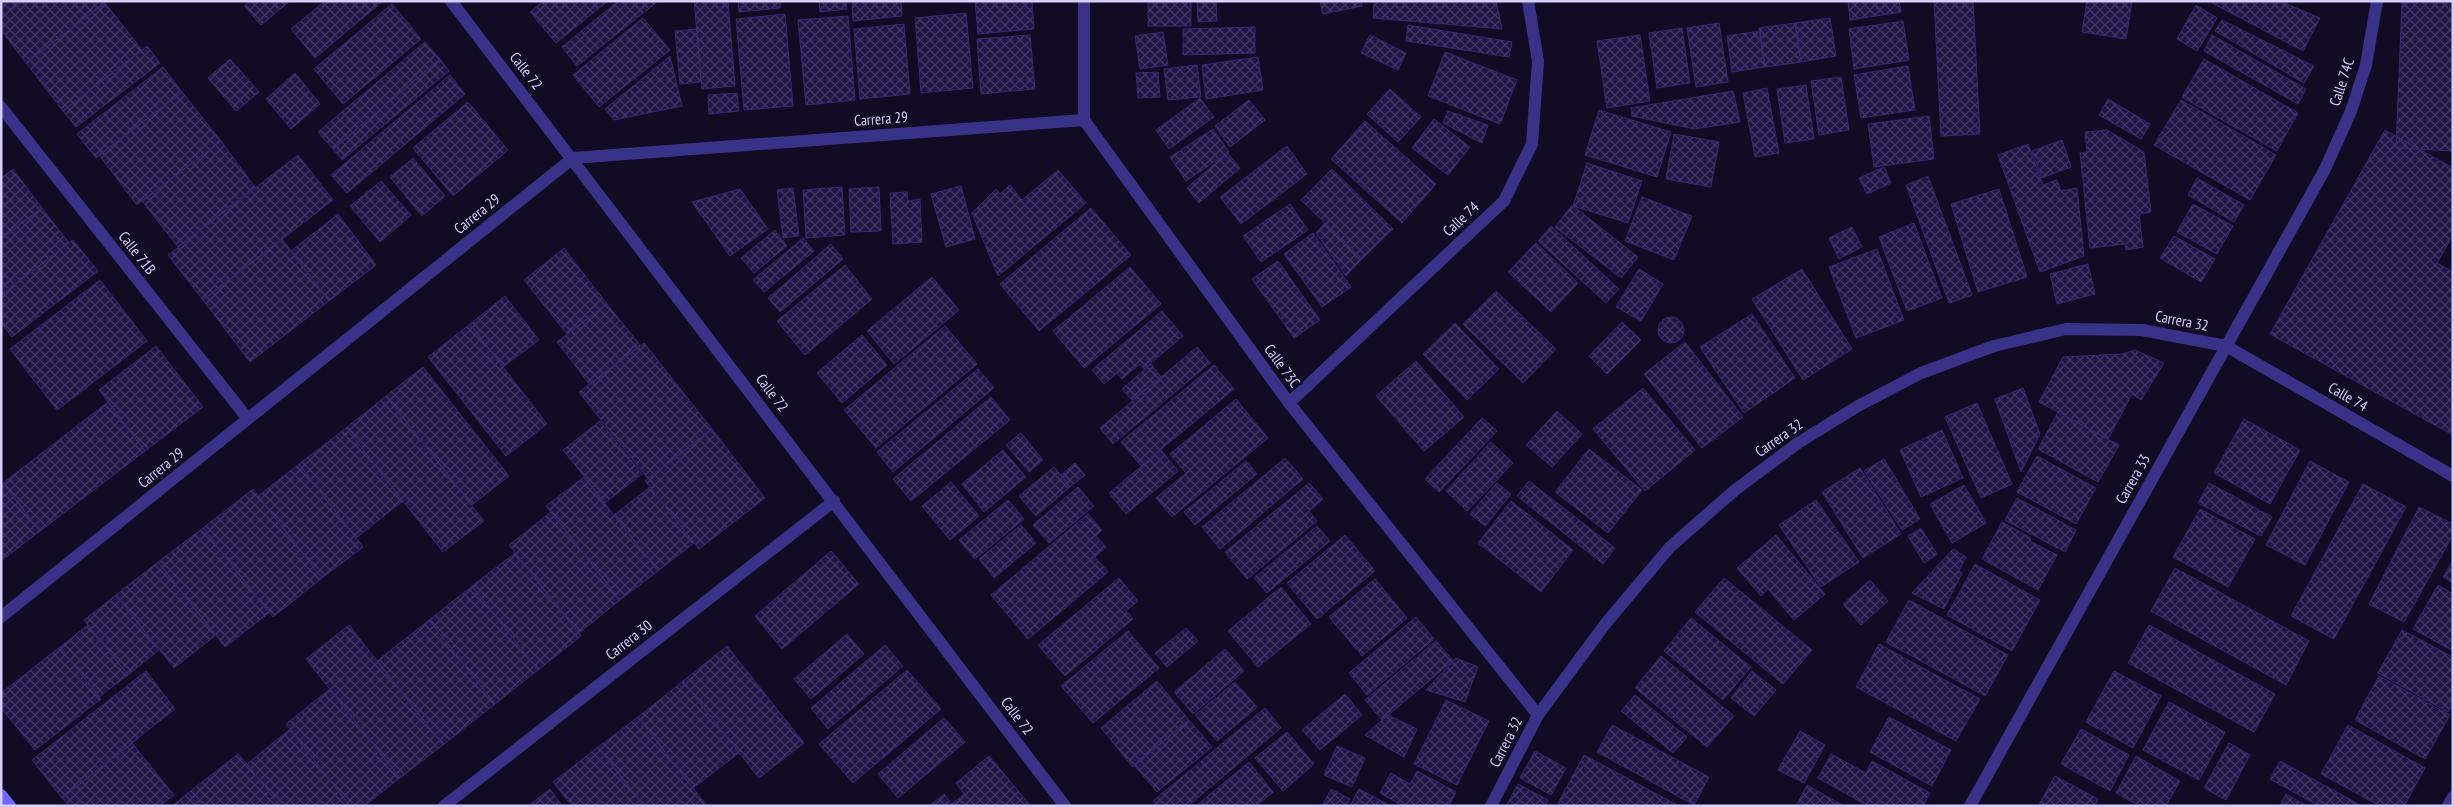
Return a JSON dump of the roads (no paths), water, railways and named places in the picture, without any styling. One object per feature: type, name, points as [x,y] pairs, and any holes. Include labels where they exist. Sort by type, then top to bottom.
[{"type":"main road","points":[[1,795],[10,806]]},
{"type":"street","name":"Calle 72","points":[[452,1],[1064,806]]},
{"type":"street","points":[[1084,1],[1084,120]]},
{"type":"street","name":"Calle 74","points":[[1289,403],[1504,201],[1532,144],[1538,61],[1528,1]]},
{"type":"street","name":"Calle 74C","points":[[2325,169],[2351,111],[2366,65],[2377,1]]},
{"type":"street","name":"Calle 71B","points":[[1,107],[248,419]]},
{"type":"street","name":"Carrera 29","points":[[1,618],[573,158],[1084,120]]},
{"type":"street","name":"Calle 73C","points":[[1084,120],[1289,403],[1538,715]]},
{"type":"street","name":"Carrera 33","points":[[1970,806],[2325,169]]},
{"type":"street","name":"Carrera 32","points":[[1491,806],[1538,715],[1606,623],[1670,547],[1735,490],[1782,455],[1858,406],[1921,373],[1994,346],[2066,329],[2142,330],[2226,346]]},
{"type":"street","name":"Calle 74","points":[[2226,346],[2453,476]]},
{"type":"street","name":"Carrera 30","points":[[444,806],[834,501]]},
{"type":"street","points":[[2448,806],[2453,797]]}]
